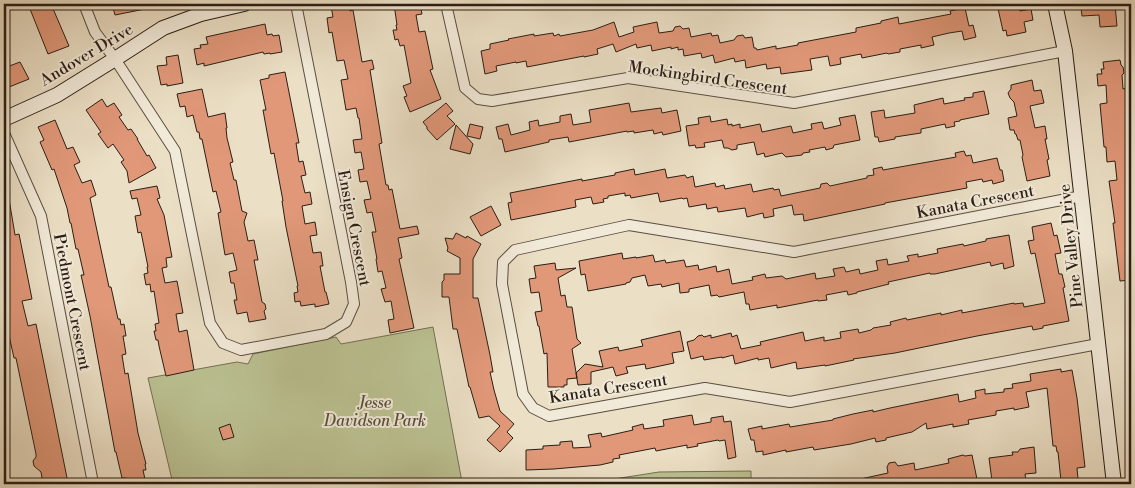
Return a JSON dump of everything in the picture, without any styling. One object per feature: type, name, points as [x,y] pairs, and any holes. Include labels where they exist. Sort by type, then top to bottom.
[{"type":"street","name":"Ensign Crescent","points":[[84,4],[95,32],[115,59],[175,151],[210,323],[223,343],[241,350],[326,334],[346,322],[354,304],[296,4]]},
{"type":"street","name":"Andover Drive","points":[[4,119],[57,95],[163,28],[201,14],[244,4]]},
{"type":"street","name":"Mockingbird Crescent","points":[[446,4],[465,88],[478,99],[492,101],[628,78],[794,104],[1065,52]]},
{"type":"street","name":"Pine Valley Drive","points":[[1055,4],[1065,52],[1114,484]]},
{"type":"street","name":"Piedmont Crescent","points":[[4,133],[41,216],[92,484]]},
{"type":"street","name":"Kanata Crescent","points":[[1082,196],[794,252],[629,225],[515,250],[503,262],[502,284],[523,394],[533,408],[549,416],[705,388],[790,402],[1098,344]]},
{"type":"green space","name":"Jesse Davidson Park","points":[[433,327],[462,482],[506,479],[522,484],[173,484],[148,378],[237,362],[248,364],[253,354],[336,337],[341,344]]},
{"type":"green space","points":[[751,471],[751,484],[582,484],[659,472]]},
{"type":"building","points":[[28,4],[51,4],[69,46],[48,54]]},
{"type":"building","points":[[112,4],[149,4],[150,8],[115,15]]},
{"type":"building","points":[[349,4],[350,11],[353,10],[362,62],[372,60],[374,69],[370,70],[382,143],[379,144],[386,185],[388,185],[389,190],[392,189],[400,229],[417,226],[419,234],[398,238],[402,258],[399,259],[414,328],[390,333],[388,320],[394,319],[391,301],[385,302],[381,289],[386,288],[382,271],[378,272],[372,232],[376,232],[372,212],[367,213],[364,200],[371,199],[367,181],[360,182],[358,170],[364,169],[361,152],[355,153],[353,140],[362,139],[359,118],[356,108],[346,110],[341,80],[348,79],[344,60],[337,61],[332,32],[329,33],[327,18],[333,17],[331,6]]},
{"type":"building","points":[[394,4],[420,4],[422,14],[416,15],[419,32],[425,31],[433,69],[430,70],[441,99],[410,112],[404,97],[407,96],[403,86],[411,83],[404,45],[400,46],[398,39],[395,40],[393,30],[397,30],[397,25]]},
{"type":"building","points":[[997,4],[1019,4],[1020,11],[1031,9],[1033,20],[1024,22],[1026,32],[1007,36],[1006,30],[1003,31]]},
{"type":"building","points":[[1088,4],[1101,4],[1101,7],[1115,5],[1117,26],[1100,27],[1099,15],[1082,16],[1081,8],[1088,8]]},
{"type":"building","points":[[965,8],[969,26],[973,25],[976,37],[964,40],[962,31],[949,33],[932,37],[934,45],[921,48],[921,45],[900,49],[900,52],[862,58],[861,54],[840,58],[841,64],[830,66],[828,56],[810,59],[812,70],[781,74],[780,67],[767,69],[766,64],[746,68],[745,60],[735,62],[734,58],[715,63],[713,55],[702,58],[701,53],[684,56],[683,49],[678,50],[678,47],[652,51],[651,45],[637,48],[636,44],[616,52],[613,44],[597,49],[598,54],[527,67],[526,61],[516,62],[496,66],[497,71],[485,74],[481,51],[490,49],[490,44],[508,39],[534,34],[534,36],[553,33],[554,36],[559,34],[560,36],[593,30],[614,22],[619,37],[634,32],[633,27],[657,22],[659,33],[673,31],[675,27],[680,26],[683,29],[689,28],[691,37],[711,33],[712,36],[718,35],[720,43],[734,40],[737,36],[743,35],[745,38],[752,37],[754,48],[757,50],[776,46],[776,49],[856,32],[856,28],[898,17],[899,24],[951,14],[950,11]]},
{"type":"building","points":[[265,24],[267,35],[279,35],[282,52],[264,54],[263,52],[204,66],[204,63],[197,65],[194,49],[201,48],[200,45],[208,44],[206,37]]},
{"type":"building","points":[[178,55],[183,83],[167,86],[167,84],[161,85],[157,66],[167,65],[166,57]]},
{"type":"building","points":[[1120,60],[1124,73],[1122,75],[1123,89],[1127,88],[1130,96],[1131,280],[1120,281],[1109,181],[1117,180],[1115,161],[1107,162],[1100,104],[1107,103],[1106,85],[1098,86],[1097,74],[1102,74],[1101,69],[1104,69],[1103,62]]},
{"type":"building","points":[[20,62],[29,79],[4,89],[4,68]]},
{"type":"building","points":[[285,72],[299,143],[296,143],[299,162],[303,161],[306,175],[301,176],[305,193],[310,192],[312,204],[302,206],[305,224],[315,222],[317,235],[310,236],[313,253],[321,252],[323,266],[320,266],[329,304],[315,307],[315,304],[301,306],[300,301],[295,302],[294,293],[298,292],[298,286],[274,153],[271,154],[263,110],[266,110],[260,80],[269,78],[269,75]]},
{"type":"building","points":[[1032,80],[1034,91],[1041,90],[1044,103],[1030,106],[1035,128],[1045,126],[1050,176],[1027,181],[1020,140],[1018,140],[1014,130],[1010,130],[1008,118],[1017,116],[1014,102],[1008,93],[1011,85]]},
{"type":"building","points":[[202,89],[208,117],[225,113],[227,138],[233,162],[230,163],[234,180],[236,180],[242,211],[247,213],[244,222],[248,241],[254,240],[258,260],[254,260],[262,302],[265,304],[266,319],[249,322],[247,312],[237,314],[234,300],[237,300],[234,283],[231,283],[229,272],[237,270],[233,253],[225,255],[218,213],[221,212],[216,191],[213,192],[202,139],[200,139],[199,132],[197,132],[193,115],[187,117],[185,106],[180,107],[177,94]]},
{"type":"building","points":[[984,91],[989,114],[960,120],[954,122],[955,126],[946,128],[945,124],[921,129],[921,133],[895,137],[895,139],[879,142],[878,137],[875,137],[871,112],[884,110],[885,118],[915,113],[914,105],[943,98],[944,104],[965,100],[964,98],[973,97],[973,93]]},
{"type":"building","points":[[102,99],[107,107],[114,103],[122,115],[119,117],[128,130],[131,129],[156,168],[129,183],[127,171],[121,162],[124,160],[113,144],[108,148],[98,134],[101,132],[86,110]]},
{"type":"building","points":[[446,103],[453,111],[447,116],[455,124],[437,140],[423,122]]},
{"type":"building","points":[[629,103],[631,112],[661,108],[662,113],[677,110],[681,131],[663,135],[662,132],[654,134],[653,130],[634,133],[634,131],[627,131],[569,142],[568,137],[505,152],[502,139],[499,139],[496,127],[508,124],[511,135],[530,130],[529,122],[538,120],[539,126],[560,122],[560,116],[571,114],[573,125],[591,122],[589,110]]},
{"type":"building","points":[[855,115],[860,140],[834,145],[833,148],[826,150],[825,147],[809,150],[810,152],[803,153],[802,155],[786,157],[782,153],[765,157],[764,153],[757,155],[754,142],[737,145],[737,149],[732,150],[724,148],[722,140],[704,143],[705,147],[696,148],[695,145],[689,146],[686,126],[699,124],[698,118],[710,116],[711,122],[727,119],[728,125],[740,124],[740,128],[760,124],[762,132],[791,126],[793,133],[812,129],[811,124],[822,122],[824,129],[841,125],[839,118]]},
{"type":"building","points":[[55,120],[67,149],[73,147],[80,162],[74,165],[82,183],[91,180],[96,195],[90,198],[109,287],[111,287],[118,319],[120,319],[121,325],[124,324],[126,336],[123,336],[126,354],[122,355],[125,374],[128,373],[138,433],[146,464],[146,470],[143,470],[146,484],[127,484],[126,478],[122,478],[115,452],[81,275],[84,275],[78,249],[76,249],[67,208],[54,169],[52,170],[40,142],[44,140],[38,127]]},
{"type":"building","points":[[470,124],[483,127],[480,139],[467,136]]},
{"type":"building","points":[[456,125],[473,144],[470,154],[450,149]]},
{"type":"building","points":[[964,151],[966,156],[971,155],[973,163],[997,158],[1004,181],[993,184],[992,180],[983,182],[982,179],[966,182],[967,188],[885,203],[804,221],[803,214],[794,215],[792,205],[773,209],[774,216],[764,218],[763,213],[747,217],[745,208],[718,212],[717,207],[707,209],[706,204],[689,207],[687,198],[660,202],[658,193],[631,198],[630,195],[625,196],[625,193],[608,196],[608,198],[603,199],[604,202],[593,204],[591,197],[575,200],[576,207],[511,220],[508,203],[512,202],[510,193],[582,179],[582,181],[615,175],[615,173],[634,169],[635,175],[665,169],[667,178],[685,175],[687,178],[693,176],[695,187],[715,183],[716,187],[724,185],[725,189],[751,184],[753,192],[773,188],[774,190],[779,189],[781,196],[820,188],[821,184],[827,183],[830,186],[867,178],[867,176],[874,175],[873,169],[882,167],[883,170],[956,157],[955,153]]},
{"type":"building","points":[[157,186],[160,198],[157,199],[164,215],[172,257],[166,258],[167,267],[162,268],[165,283],[177,281],[183,313],[176,314],[179,332],[187,330],[194,370],[166,376],[158,340],[156,340],[154,331],[156,331],[155,324],[159,323],[154,291],[151,292],[150,284],[146,285],[144,274],[148,273],[148,267],[141,232],[138,233],[135,216],[141,215],[137,198],[132,199],[130,191]]},
{"type":"building","points":[[4,199],[9,199],[15,235],[19,234],[32,299],[22,301],[28,326],[36,324],[68,483],[43,484],[41,472],[34,466],[33,461],[36,454],[16,358],[14,358],[8,331],[5,332],[4,327]]},
{"type":"building","points":[[491,206],[501,225],[481,236],[470,217]]},
{"type":"building","points":[[1051,223],[1054,236],[1057,235],[1061,253],[1055,254],[1059,274],[1062,274],[1065,287],[1063,288],[1069,321],[1033,330],[1032,326],[895,353],[853,359],[825,366],[797,369],[796,362],[771,368],[769,358],[758,360],[758,358],[735,364],[733,355],[704,360],[703,356],[691,359],[687,342],[702,335],[704,337],[711,335],[711,338],[731,333],[732,337],[737,335],[741,349],[761,345],[760,342],[803,332],[805,341],[824,337],[824,341],[841,338],[840,332],[858,329],[859,333],[891,325],[890,322],[906,318],[907,320],[962,310],[962,313],[1014,303],[1023,303],[1024,307],[1045,303],[1035,253],[1031,254],[1028,241],[1034,240],[1032,227]]},
{"type":"building","points":[[456,233],[466,238],[467,236],[481,244],[473,259],[473,298],[478,298],[493,372],[490,372],[500,411],[514,424],[507,432],[513,438],[500,452],[487,440],[500,426],[489,416],[479,418],[469,387],[457,329],[453,329],[449,297],[442,297],[444,274],[460,274],[460,258],[447,251],[445,238],[453,239]]},
{"type":"building","points":[[1009,235],[1014,266],[1004,269],[1003,263],[991,266],[990,262],[888,282],[889,284],[848,295],[847,291],[826,295],[827,300],[750,310],[749,304],[746,304],[744,292],[719,297],[717,295],[711,296],[709,285],[680,293],[679,283],[662,287],[661,284],[648,286],[645,275],[632,278],[626,284],[588,291],[585,274],[581,275],[579,261],[622,253],[623,259],[653,255],[655,262],[665,260],[666,263],[684,260],[686,267],[698,265],[699,270],[716,266],[717,272],[729,269],[732,284],[753,280],[752,277],[765,274],[766,278],[782,276],[786,279],[815,273],[816,279],[835,276],[833,269],[844,267],[846,272],[859,269],[860,274],[878,270],[876,261],[887,259],[888,265],[909,261],[907,256],[918,254],[918,257],[938,253],[937,249],[963,244],[964,246],[986,241],[986,239]]},
{"type":"building","points":[[555,263],[556,270],[576,268],[558,278],[561,296],[565,295],[567,307],[572,307],[577,339],[581,343],[572,349],[577,378],[567,379],[567,385],[564,385],[564,387],[548,387],[547,353],[544,354],[535,312],[542,311],[539,292],[531,293],[529,279],[536,278],[534,266]]},
{"type":"building","points":[[680,331],[684,351],[672,353],[674,363],[646,369],[645,364],[626,367],[628,373],[616,376],[613,367],[591,372],[591,384],[578,385],[576,373],[585,364],[603,367],[599,351],[618,347],[619,351],[643,346],[641,340]]},
{"type":"building","points":[[1061,369],[1061,372],[1072,370],[1077,398],[1085,467],[1077,468],[1078,479],[1061,481],[1058,452],[1056,446],[1053,446],[1047,388],[1026,392],[1029,407],[996,411],[996,415],[968,420],[969,424],[953,427],[953,424],[927,429],[926,423],[912,432],[876,442],[875,438],[814,450],[813,447],[763,455],[763,451],[756,452],[754,440],[751,440],[748,429],[762,426],[762,429],[789,424],[790,427],[833,420],[853,414],[873,410],[873,412],[958,394],[959,402],[976,398],[975,391],[985,389],[985,394],[1004,392],[1004,389],[1013,388],[1012,384],[1031,381],[1030,374]]},
{"type":"building","points":[[692,415],[694,425],[711,422],[711,418],[723,416],[724,422],[731,421],[736,457],[728,459],[725,440],[718,440],[687,448],[687,445],[656,451],[655,448],[619,455],[620,458],[613,459],[613,462],[600,465],[526,470],[526,450],[543,449],[543,446],[560,445],[560,442],[572,441],[573,448],[591,447],[588,435],[601,433],[602,437],[633,430],[632,427],[643,424],[644,429],[664,426],[663,420]]},
{"type":"building","points":[[230,424],[234,437],[223,440],[219,428]]},
{"type":"building","points":[[1034,447],[1036,473],[1025,474],[1026,481],[1012,483],[1011,479],[992,481],[989,458],[1013,455],[1012,452]]},
{"type":"building","points":[[972,455],[978,484],[856,484],[856,480],[888,473],[887,467],[889,463],[895,462],[898,466],[914,463],[915,470],[949,463],[948,459]]}]
